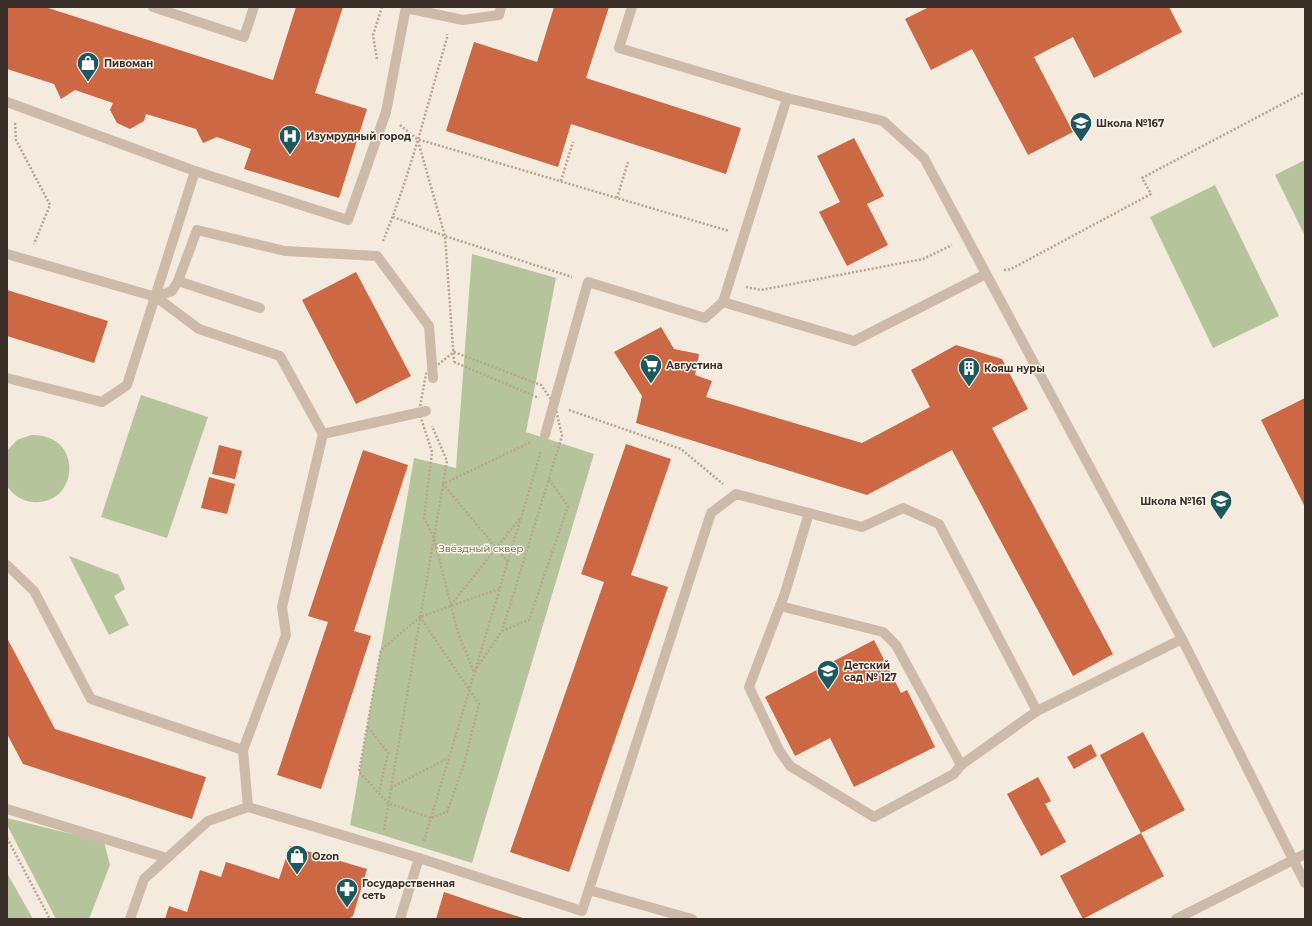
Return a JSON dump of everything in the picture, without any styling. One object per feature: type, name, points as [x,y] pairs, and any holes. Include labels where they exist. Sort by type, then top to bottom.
[{"type":"lane","points":[[153,7],[244,37],[254,7]]},
{"type":"lane","points":[[10,103],[195,171],[348,220],[386,112],[406,7],[444,18],[463,20],[499,15],[501,7]]},
{"type":"lane","points":[[632,7],[619,48],[787,98],[883,121],[924,158],[1182,639],[1305,883]]},
{"type":"lane","points":[[545,435],[551,403],[588,282],[705,318],[723,302],[787,98]]},
{"type":"lane","points":[[7,378],[102,402],[127,385],[195,171]]},
{"type":"lane","points":[[156,297],[172,291],[178,281],[197,230],[285,251],[377,256],[429,326],[432,374]]},
{"type":"lane","points":[[7,254],[156,297],[199,329],[280,356],[323,434],[282,607],[286,635],[243,750],[248,807]]},
{"type":"lane","points":[[723,302],[854,342],[986,274]]},
{"type":"lane","points":[[178,281],[260,308]]},
{"type":"lane","points":[[323,434],[422,412]]},
{"type":"lane","points":[[130,919],[144,879],[208,821],[248,807],[381,846],[582,911],[711,513],[736,494],[862,527],[903,508],[939,524],[1037,711]]},
{"type":"lane","points":[[809,513],[780,606],[748,687],[778,750],[790,766],[874,817],[954,774],[961,765],[1037,711],[1182,639]]},
{"type":"lane","points":[[7,565],[34,591],[91,699],[243,750]]},
{"type":"lane","points":[[780,606],[883,632],[896,645],[961,765]]},
{"type":"lane","points":[[7,809],[167,858]]},
{"type":"lane","points":[[1176,919],[1305,854]]},
{"type":"lane","points":[[400,919],[419,858]]},
{"type":"lane","points":[[589,890],[692,919]]},
{"type":"path","points":[[377,256],[393,217],[447,38],[444,18]]},
{"type":"path","points":[[986,274],[1011,269],[1151,194],[1142,178],[1305,92]]},
{"type":"path","points":[[10,103],[16,140],[50,206],[28,260]]},
{"type":"path","points":[[417,139],[744,235]]},
{"type":"path","points":[[417,139],[445,236],[454,362],[540,399]]},
{"type":"path","points":[[561,182],[573,142]]},
{"type":"path","points":[[617,198],[628,162]]},
{"type":"path","points":[[393,217],[445,236],[588,282]]},
{"type":"path","points":[[729,283],[761,290],[769,289],[923,259],[966,238]]},
{"type":"path","points":[[454,352],[432,374],[426,374],[422,412],[432,452],[424,518],[434,538],[458,633],[474,672]]},
{"type":"path","points":[[454,352],[540,385],[551,403],[562,436],[502,631],[474,672]]},
{"type":"path","points":[[551,403],[681,449],[736,494]]},
{"type":"path","points":[[381,846],[447,461],[422,412]]},
{"type":"path","points":[[443,484],[545,435]]},
{"type":"path","points":[[419,858],[545,435]]},
{"type":"path","points":[[502,631],[529,620],[568,506],[549,478]]},
{"type":"path","points":[[443,484],[508,562]]},
{"type":"path","points":[[451,606],[522,515]]},
{"type":"path","points":[[420,617],[479,704],[464,764],[447,812],[431,818],[388,803],[359,772],[381,650],[420,617],[499,589]]},
{"type":"path","points":[[368,726],[388,753],[379,793]]},
{"type":"path","points":[[391,789],[449,757]]},
{"type":"path","points":[[7,838],[50,919]]},
{"type":"green space","points":[[1305,160],[1305,236],[1275,175]]},
{"type":"green space","points":[[1215,185],[1279,316],[1213,348],[1150,217]]},
{"type":"green space","name":"Звёздный сквер","points":[[472,254],[556,278],[526,432],[594,454],[472,863],[350,825],[414,458],[456,468]]},
{"type":"green space","points":[[141,395],[208,417],[167,538],[101,517]]},
{"type":"green space","points":[[31,435],[48,437],[60,445],[67,456],[69,469],[67,482],[60,493],[48,500],[32,502],[21,499],[7,486],[7,451],[17,440]]},
{"type":"green space","points":[[69,556],[119,575],[125,589],[114,596],[129,625],[109,635]]},
{"type":"green space","points":[[7,818],[104,842],[110,865],[89,919],[56,919],[7,825]]},
{"type":"green space","points":[[7,873],[33,919],[7,919]]},
{"type":"building","points":[[7,7],[45,7],[273,80],[296,7],[343,7],[315,93],[367,109],[339,198],[244,169],[251,149],[217,137],[203,143],[196,129],[146,114],[144,121],[130,129],[117,123],[110,110],[113,103],[75,90],[61,99],[54,84],[7,69]]},
{"type":"building","points":[[554,7],[609,7],[586,78],[741,128],[726,174],[571,124],[558,167],[446,131],[474,42],[537,62]]},
{"type":"building","points":[[929,7],[1169,7],[1182,32],[1094,78],[1073,37],[1034,57],[1073,132],[1028,155],[972,49],[931,70],[905,19]]},
{"type":"building","points":[[854,138],[884,196],[867,204],[888,245],[847,266],[819,212],[840,202],[817,156]]},
{"type":"building","points":[[356,272],[411,376],[356,404],[302,300]]},
{"type":"building","points":[[7,290],[108,321],[94,363],[7,336]]},
{"type":"building","points":[[661,327],[674,349],[699,354],[695,375],[712,381],[706,397],[862,443],[930,407],[911,370],[956,345],[1002,359],[1028,409],[992,428],[1113,654],[1073,676],[952,450],[867,495],[636,423],[642,396],[614,352]]},
{"type":"building","points":[[1305,398],[1305,507],[1261,420]]},
{"type":"building","points":[[626,444],[671,459],[631,575],[668,587],[569,872],[510,852],[604,582],[581,574]]},
{"type":"building","points":[[219,445],[242,451],[235,479],[212,474]]},
{"type":"building","points":[[363,450],[408,465],[354,631],[371,636],[321,789],[277,775],[328,622],[308,616]]},
{"type":"building","points":[[209,477],[235,484],[227,514],[201,508]]},
{"type":"building","points":[[7,638],[55,729],[206,777],[192,819],[23,764],[7,734]]},
{"type":"building","points":[[874,640],[901,693],[907,690],[935,747],[854,787],[830,738],[795,756],[765,697]]},
{"type":"building","points":[[1143,732],[1185,810],[1141,833],[1100,755]]},
{"type":"building","points":[[1091,744],[1097,756],[1074,769],[1067,757]]},
{"type":"building","points":[[1038,777],[1051,801],[1045,804],[1066,842],[1041,856],[1007,794]]},
{"type":"building","points":[[1141,833],[1164,876],[1083,919],[1060,876]]},
{"type":"building","points":[[290,846],[367,869],[353,916],[348,919],[165,919],[169,906],[187,912],[200,870],[221,877],[226,862],[279,879]]},
{"type":"building","points":[[444,892],[488,907],[526,919],[436,919]]},
{"type":"place","name":"Пивоман","points":[[88,82]]},
{"type":"place","name":"Школа №167","points":[[1081,142]]},
{"type":"place","name":"Изумрудный город","points":[[290,156]]},
{"type":"place","name":"Августина","points":[[651,384]]},
{"type":"place","name":"Кояш нуры","points":[[969,388]]},
{"type":"place","name":"Школа №161","points":[[1221,520]]},
{"type":"place","name":"Детский сад № 127","points":[[828,690]]},
{"type":"place","name":"Ozon","points":[[297,876]]},
{"type":"place","name":"Государственная сеть","points":[[347,908]]}]
